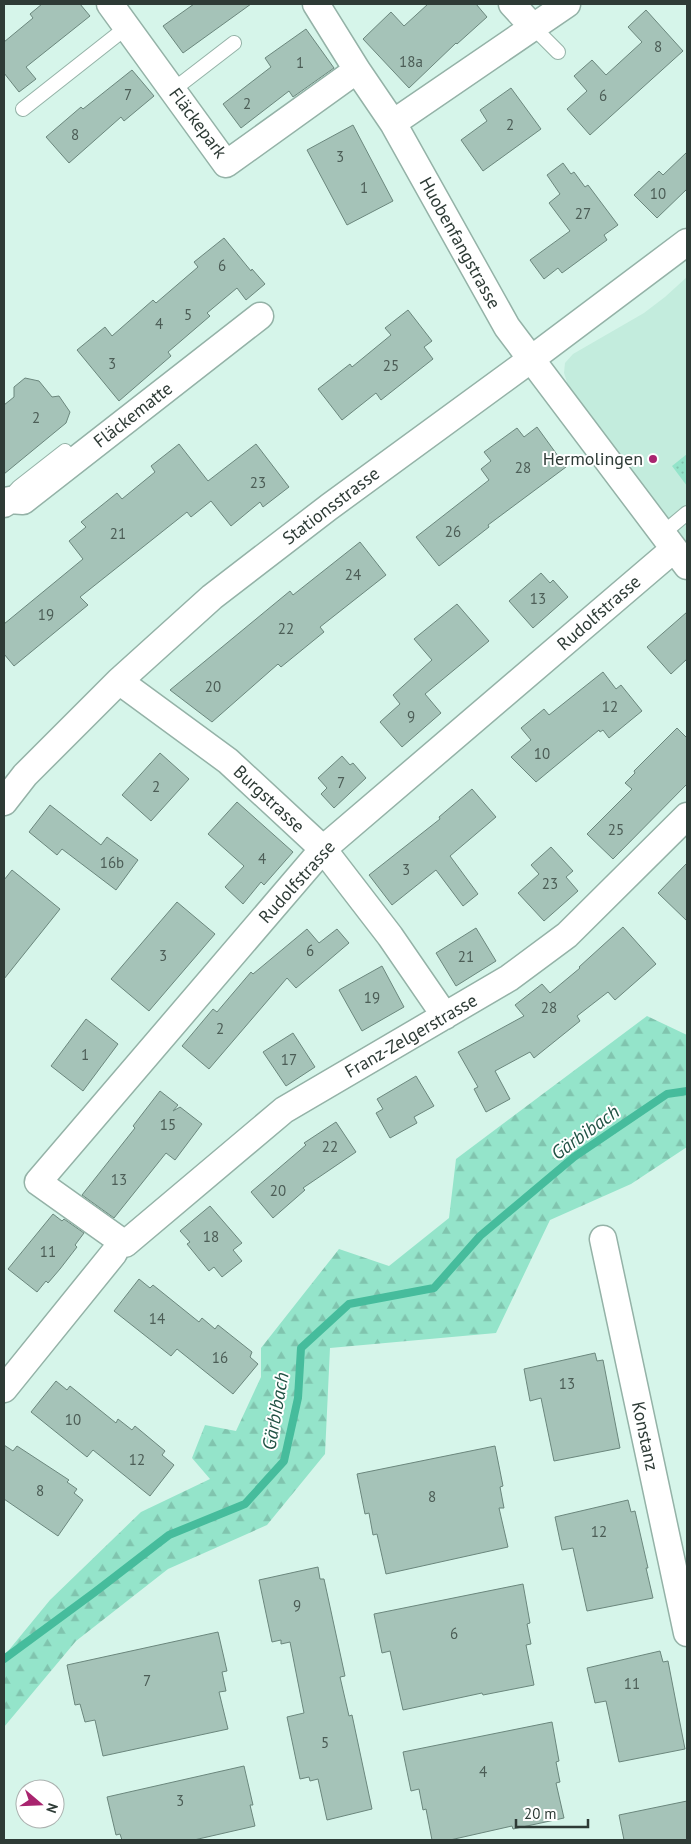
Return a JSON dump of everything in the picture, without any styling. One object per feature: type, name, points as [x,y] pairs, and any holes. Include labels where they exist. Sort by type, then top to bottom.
[{"type":"street","name":"Huobenfangstrasse","points":[[316,4],[393,124],[507,327],[674,550]]},
{"type":"street","points":[[512,4],[532,27]]},
{"type":"street","points":[[393,124],[567,4]]},
{"type":"street","name":"Fläckepark","points":[[121,12],[173,90],[226,164],[357,70]]},
{"type":"street","name":"Stationsstrasse","points":[[4,802],[25,775],[119,681],[212,597],[336,502],[687,242]]},
{"type":"street","name":"Fläckematte","points":[[5,499],[23,501],[260,316]]},
{"type":"street","name":"Rudolfstrasse","points":[[120,1248],[38,1182],[323,849],[674,550]]},
{"type":"street","name":"Burgstrasse","points":[[119,681],[228,761],[323,849],[390,936],[445,1016]]},
{"type":"street","name":"Franz-Zelgerstrasse","points":[[4,1389],[120,1248],[284,1110],[509,978],[567,935],[687,816]]},
{"type":"street","name":"Konstanz","points":[[603,1239],[687,1633]]},
{"type":"lane","points":[[23,109],[121,12]]},
{"type":"lane","points":[[532,27],[558,52]]},
{"type":"lane","points":[[173,90],[234,43]]},
{"type":"lane","points":[[5,499],[65,451]]},
{"type":"lane","points":[[674,550],[687,513]]},
{"type":"shaded area","name":"Hermolingen","points":[[687,277],[687,550],[562,385],[567,382],[564,373],[565,363],[573,354],[644,313]]},
{"type":"green space","points":[[687,454],[687,486],[672,466]]},
{"type":"green space","points":[[647,1016],[687,1035],[687,1147],[631,1184],[550,1220],[496,1333],[330,1348],[325,1454],[267,1525],[168,1569],[76,1641],[4,1727],[4,1656],[50,1600],[141,1512],[210,1479],[192,1458],[205,1425],[236,1431],[261,1377],[261,1348],[339,1249],[389,1266],[449,1218],[456,1159]]},
{"type":"building","points":[[42,4],[80,4],[90,16],[26,67],[36,79],[19,92],[4,73],[4,42],[33,18],[30,14]]},
{"type":"building","points":[[194,4],[251,4],[183,53],[163,26]]},
{"type":"building","points":[[428,4],[476,4],[487,17],[456,43],[409,88],[363,39],[391,12],[404,26]]},
{"type":"building","points":[[646,10],[683,51],[590,135],[567,109],[587,91],[574,76],[592,60],[606,75],[642,42],[628,27]]},
{"type":"building","points":[[306,29],[334,68],[293,97],[289,91],[241,128],[223,104],[271,67],[265,58]]},
{"type":"building","points":[[132,70],[154,96],[124,121],[121,117],[69,163],[46,137],[81,107],[83,109]]},
{"type":"building","points":[[511,88],[541,129],[483,171],[461,140],[487,121],[480,110]]},
{"type":"building","points":[[353,125],[393,201],[347,225],[307,150]]},
{"type":"building","points":[[687,152],[687,189],[657,218],[634,195],[659,171],[663,175]]},
{"type":"building","points":[[563,163],[571,174],[574,172],[585,187],[588,185],[618,225],[604,235],[607,240],[562,273],[558,268],[544,279],[530,260],[570,231],[549,203],[560,194],[547,175]]},
{"type":"building","points":[[224,238],[251,271],[252,269],[265,284],[246,300],[237,288],[207,313],[210,316],[168,352],[171,356],[119,401],[77,350],[105,327],[112,336],[153,300],[156,303],[198,267],[194,262]]},
{"type":"building","points":[[408,310],[432,341],[424,347],[433,359],[381,400],[376,393],[342,420],[318,389],[350,364],[352,367],[391,335],[385,328]]},
{"type":"building","points":[[25,378],[39,381],[52,397],[59,396],[70,412],[66,423],[4,474],[4,405],[14,397],[14,387]]},
{"type":"building","points":[[537,427],[566,467],[488,525],[489,527],[439,566],[416,537],[489,480],[481,469],[491,461],[484,452],[517,428],[524,437]]},
{"type":"building","points":[[179,444],[208,481],[256,444],[289,487],[263,507],[260,502],[231,526],[211,501],[191,517],[187,512],[80,597],[88,605],[14,666],[4,654],[4,624],[83,559],[69,541],[86,527],[81,522],[117,493],[122,499],[155,472],[151,466]]},
{"type":"building","points":[[360,542],[386,575],[320,627],[324,632],[281,667],[278,664],[212,722],[170,690],[290,591],[293,595]]},
{"type":"building","points":[[541,573],[550,583],[553,580],[568,597],[533,628],[509,601]]},
{"type":"building","points":[[457,604],[489,641],[425,694],[441,713],[402,747],[380,722],[400,704],[393,695],[432,660],[414,639]]},
{"type":"building","points":[[687,612],[687,659],[671,674],[647,647]]},
{"type":"building","points":[[603,672],[616,689],[621,685],[642,711],[609,738],[603,730],[600,732],[599,730],[536,782],[511,757],[531,740],[521,728],[544,709],[549,715]]},
{"type":"building","points":[[677,728],[687,738],[687,784],[613,859],[587,834],[632,789],[625,783],[635,773],[634,771]]},
{"type":"building","points":[[160,753],[189,779],[151,821],[122,795]]},
{"type":"building","points":[[342,756],[350,765],[353,763],[366,778],[334,808],[321,794],[327,788],[318,778]]},
{"type":"building","points":[[472,789],[496,817],[450,856],[478,894],[463,906],[436,870],[392,905],[369,875],[440,819],[439,817]]},
{"type":"building","points":[[237,802],[293,852],[264,885],[261,882],[243,904],[225,887],[244,866],[208,834]]},
{"type":"building","points":[[50,805],[101,845],[107,837],[138,860],[116,890],[62,849],[57,855],[29,832]]},
{"type":"building","points":[[551,847],[573,871],[566,877],[578,891],[544,921],[518,893],[539,874],[531,865]]},
{"type":"building","points":[[687,863],[687,921],[658,893]]},
{"type":"building","points":[[12,870],[60,909],[4,979],[4,880]]},
{"type":"building","points":[[177,902],[215,934],[149,1011],[111,979]]},
{"type":"building","points":[[623,927],[656,964],[615,1000],[608,992],[577,1016],[580,1021],[534,1058],[530,1052],[495,1071],[510,1099],[486,1112],[474,1089],[478,1087],[458,1052],[524,1016],[515,1005],[542,984],[550,993],[580,968]]},
{"type":"building","points":[[476,928],[496,961],[456,986],[436,953]]},
{"type":"building","points":[[307,929],[319,943],[337,929],[349,943],[296,988],[287,978],[209,1069],[182,1046],[213,1009],[217,1012],[251,972],[253,974]]},
{"type":"building","points":[[382,966],[404,1007],[362,1031],[339,990]]},
{"type":"building","points":[[86,1019],[118,1044],[83,1091],[51,1066]]},
{"type":"building","points":[[293,1033],[315,1067],[286,1086],[263,1052]]},
{"type":"building","points":[[416,1076],[434,1106],[414,1117],[417,1123],[390,1138],[376,1113],[383,1109],[377,1099]]},
{"type":"building","points":[[160,1091],[178,1105],[173,1111],[180,1107],[202,1124],[175,1160],[166,1153],[114,1218],[82,1195],[135,1128],[133,1126]]},
{"type":"building","points":[[336,1122],[356,1152],[303,1188],[305,1190],[273,1218],[251,1192],[306,1145],[304,1143]]},
{"type":"building","points":[[210,1206],[242,1243],[233,1250],[242,1261],[222,1277],[214,1267],[209,1271],[187,1244],[190,1242],[180,1231]]},
{"type":"building","points":[[53,1214],[84,1233],[75,1245],[77,1247],[60,1269],[37,1292],[8,1269]]},
{"type":"building","points":[[139,1279],[150,1288],[153,1285],[199,1322],[202,1318],[215,1329],[218,1325],[252,1352],[250,1357],[258,1364],[233,1394],[177,1349],[171,1356],[114,1311]]},
{"type":"building","points":[[595,1353],[597,1361],[603,1360],[620,1448],[554,1461],[541,1398],[530,1401],[524,1369]]},
{"type":"building","points":[[56,1381],[67,1390],[70,1386],[116,1423],[118,1419],[132,1430],[135,1426],[165,1451],[162,1455],[174,1465],[150,1496],[93,1450],[87,1457],[31,1412]]},
{"type":"building","points":[[4,1445],[13,1451],[17,1446],[69,1480],[67,1482],[77,1489],[74,1493],[83,1500],[58,1536],[4,1499]]},
{"type":"building","points":[[495,1446],[503,1486],[500,1487],[504,1508],[499,1508],[508,1547],[386,1574],[377,1534],[373,1535],[369,1513],[365,1514],[357,1474]]},
{"type":"building","points":[[628,1500],[631,1512],[635,1511],[653,1598],[587,1611],[573,1548],[562,1550],[555,1517]]},
{"type":"building","points":[[318,1567],[320,1579],[324,1579],[345,1676],[340,1677],[349,1716],[352,1715],[372,1809],[327,1820],[318,1779],[310,1781],[309,1777],[300,1779],[287,1717],[304,1713],[290,1642],[281,1644],[281,1640],[272,1642],[259,1580]]},
{"type":"building","points":[[523,1584],[530,1623],[527,1624],[531,1644],[526,1645],[534,1685],[483,1695],[482,1693],[403,1710],[390,1651],[382,1653],[374,1614]]},
{"type":"building","points":[[218,1632],[227,1671],[222,1672],[226,1691],[219,1692],[228,1729],[103,1756],[95,1720],[85,1722],[80,1704],[75,1705],[67,1665]]},
{"type":"building","points":[[660,1651],[663,1662],[668,1661],[685,1749],[619,1762],[606,1701],[595,1703],[587,1668]]},
{"type":"building","points":[[552,1722],[559,1761],[556,1762],[560,1782],[556,1783],[564,1818],[513,1829],[512,1826],[450,1840],[432,1840],[426,1809],[423,1810],[419,1789],[411,1791],[403,1752]]},
{"type":"building","points":[[244,1766],[253,1805],[250,1805],[255,1826],[194,1840],[122,1840],[120,1834],[116,1835],[107,1797]]},
{"type":"building","points":[[687,1801],[687,1840],[624,1840],[619,1815]]},
{"type":"waterway","name":"Gärbibach","points":[[4,1659],[169,1535],[245,1504],[284,1461],[298,1398],[301,1348],[349,1304],[434,1288],[480,1236],[574,1157],[667,1094],[687,1091]]},
{"type":"place","name":"Hermolingen","points":[[653,459]]}]
